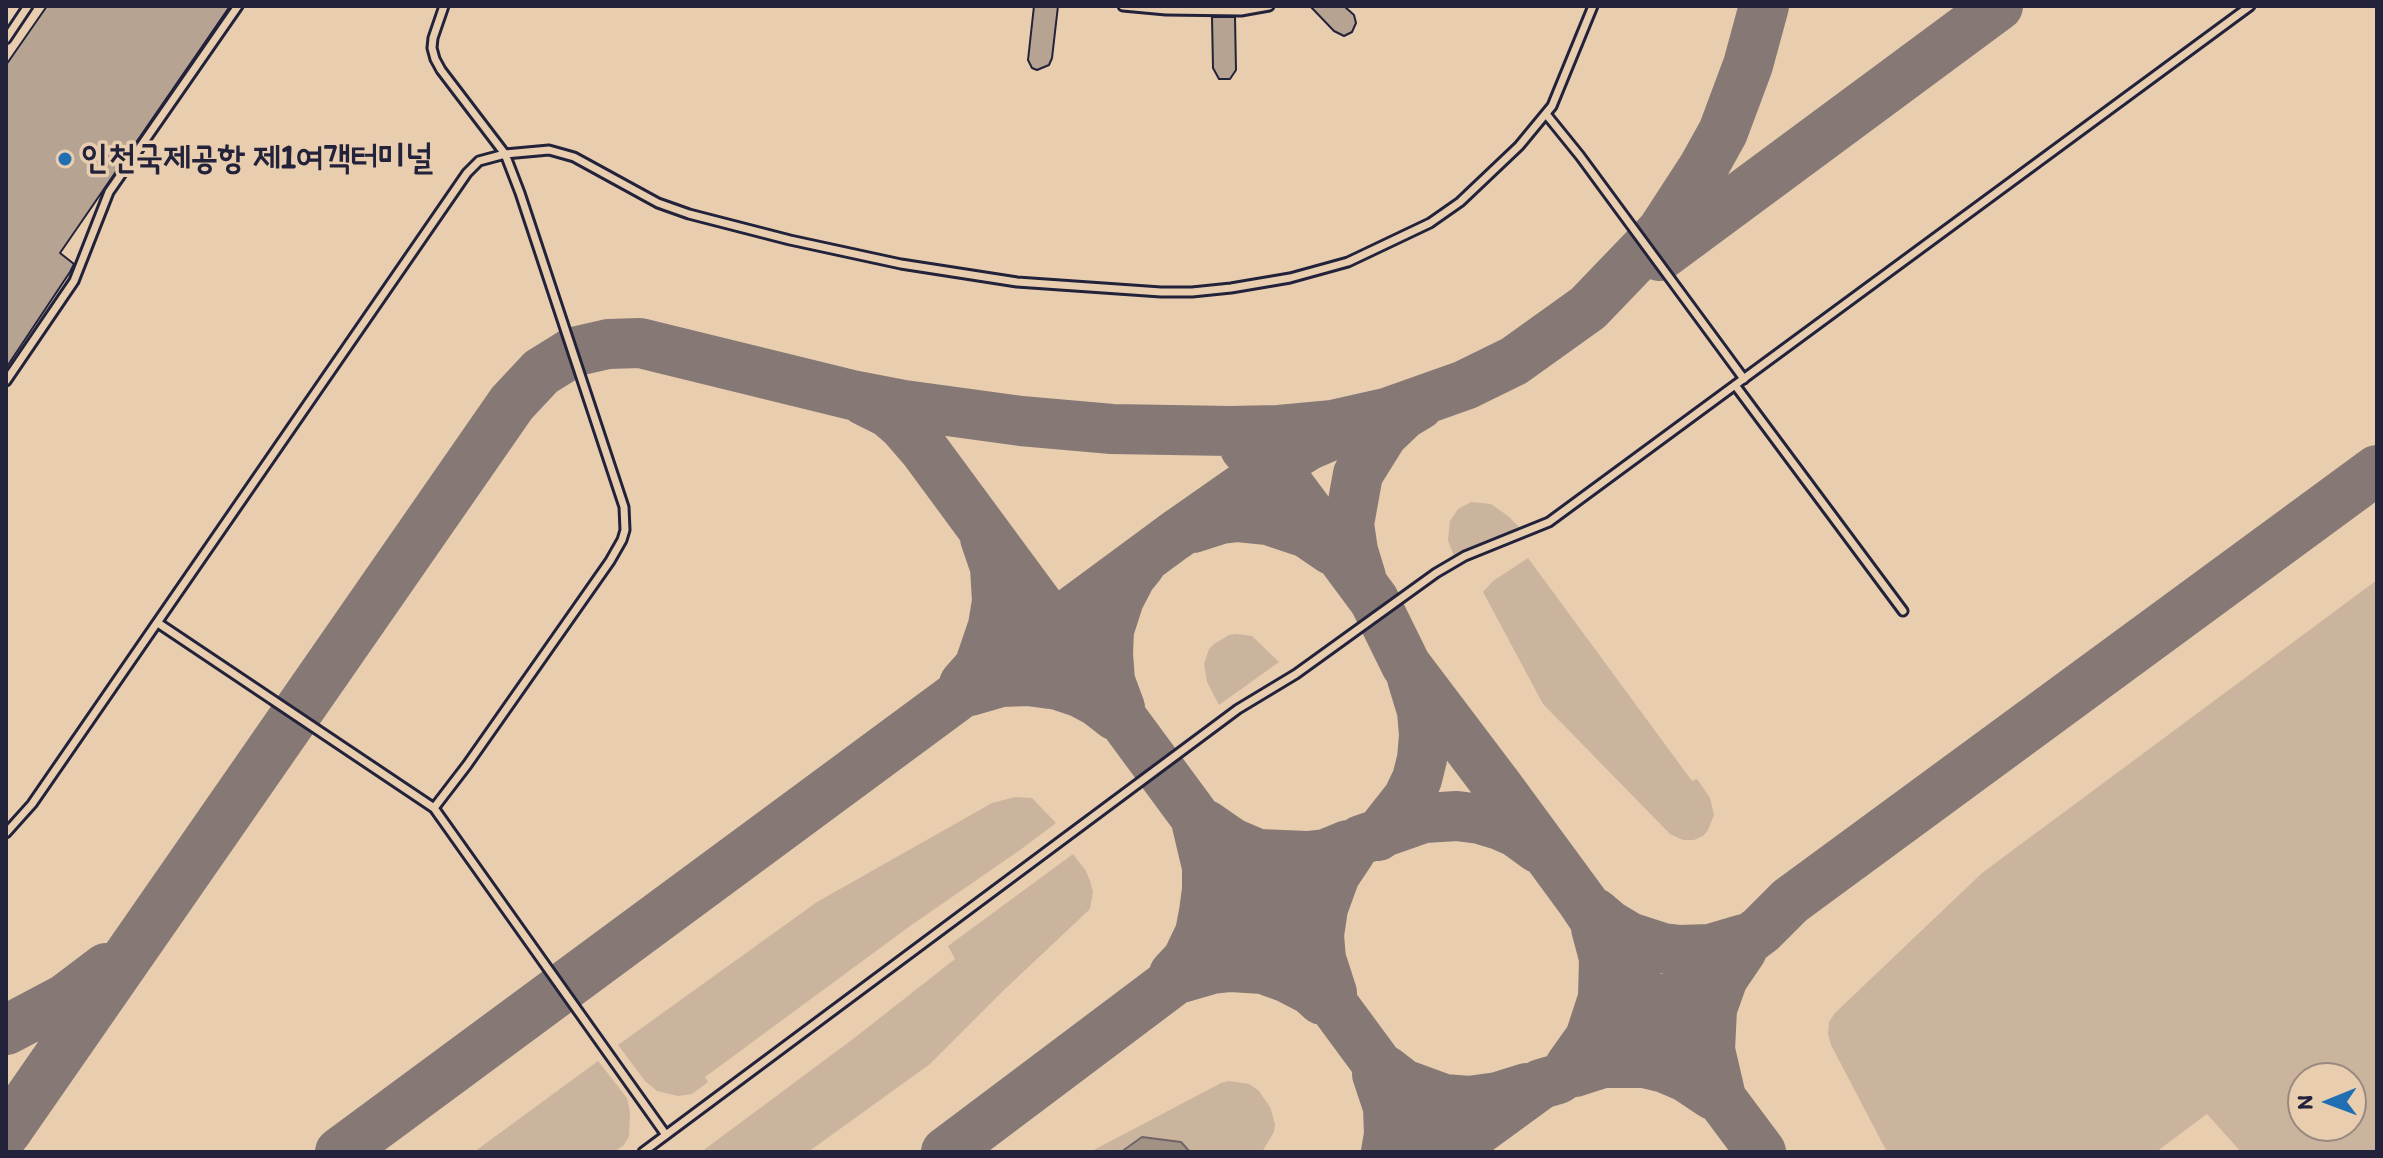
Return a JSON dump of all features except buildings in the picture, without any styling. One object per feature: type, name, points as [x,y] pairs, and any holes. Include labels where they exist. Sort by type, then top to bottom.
[{"type":"lane","points":[[6,39],[28,6]]},
{"type":"lane","points":[[6,381],[74,281],[109,192],[238,6]]},
{"type":"lane","points":[[434,808],[610,561],[625,530],[624,507],[505,154],[435,59],[433,38],[444,6]]},
{"type":"lane","points":[[1123,6],[1241,11],[1269,6]]},
{"type":"lane","points":[[6,833],[32,804],[467,173],[479,161],[505,154],[549,150],[574,157],[658,203],[689,214],[901,264],[1017,282],[1192,292],[1257,284],[1348,262],[1430,223],[1460,202],[1519,146],[1552,106],[1593,6]]},
{"type":"lane","points":[[643,1152],[1238,709],[1296,674],[1436,573],[1465,556],[1549,522],[2250,6]]},
{"type":"lane","points":[[1546,114],[1744,379]]},
{"type":"lane","points":[[1735,385],[1903,611]]},
{"type":"lane","points":[[158,623],[434,808],[666,1135]]},
{"type":"shaded area","points":[[1471,502],[1491,504],[1523,531],[1455,559],[1448,540],[1450,521],[1458,509]]},
{"type":"shaded area","points":[[1528,558],[1692,781],[1697,779],[1710,798],[1714,815],[1703,836],[1683,840],[1670,834],[1543,704],[1483,592],[1493,581]]},
{"type":"shaded area","points":[[2377,580],[2377,1152],[2241,1152],[2207,1114],[2156,1152],[1887,1152],[1831,1045],[1829,1022],[1982,873]]},
{"type":"shaded area","points":[[1237,634],[1252,636],[1279,662],[1219,705],[1207,682],[1204,664],[1214,644]]},
{"type":"shaded area","points":[[1015,797],[1032,798],[1056,823],[705,1077],[708,1082],[692,1094],[678,1096],[657,1091],[645,1081],[618,1045],[817,902],[992,803]]},
{"type":"shaded area","points":[[1073,854],[1090,881],[1093,892],[1090,909],[930,1064],[808,1152],[701,1152],[955,959],[948,946]]},
{"type":"shaded area","points":[[598,1061],[627,1098],[629,1136],[624,1145],[614,1152],[474,1152]]},
{"type":"shaded area","points":[[1221,1083],[1249,1084],[1258,1090],[1270,1107],[1274,1132],[1262,1152],[1190,1152],[1181,1142],[1142,1137],[1121,1152],[1090,1152]]},
{"type":"shaded area","points":[[1142,1137],[1181,1142],[1190,1152],[1121,1152]]},
{"type":"taxiway","points":[[6,1132],[512,403],[541,372],[573,352],[608,344],[640,343],[852,395],[1021,421],[1112,429],[1279,430],[1333,425],[1386,413],[1465,385],[1514,361],[1588,308],[1662,231],[1723,132],[1748,65],[1764,6]]},
{"type":"taxiway","points":[[1660,256],[1998,6]]},
{"type":"taxiway","points":[[865,401],[889,413],[923,448],[1442,1152]]},
{"type":"taxiway","points":[[1361,577],[1349,524],[1358,474],[1383,434],[1404,414],[1419,405]]},
{"type":"taxiway","points":[[340,1152],[1173,537],[1273,467],[1309,445],[1337,433]]},
{"type":"taxiway","points":[[1245,448],[1282,476],[1374,600],[1406,665],[1582,901],[1655,1010],[1761,1152]]},
{"type":"taxiway","points":[[1448,1152],[1541,1084],[1558,1079],[1655,1010],[1761,930],[1790,901],[2377,470]]},
{"type":"taxiway","points":[[1193,528],[1238,517],[1268,520],[1307,533],[1332,550]]},
{"type":"taxiway","points":[[964,684],[979,667],[993,626],[997,601],[995,567],[985,538]]},
{"type":"taxiway","points":[[1120,708],[1110,681],[1109,630],[1119,599],[1140,565]]},
{"type":"taxiway","points":[[1378,836],[1408,798],[1422,759],[1422,711],[1412,678]]},
{"type":"taxiway","points":[[970,691],[1001,682],[1028,681],[1058,685],[1098,702],[1116,716]]},
{"type":"taxiway","points":[[946,1152],[1361,840],[1424,818],[1457,816],[1500,825],[1538,848]]},
{"type":"taxiway","points":[[1174,974],[1187,960],[1200,933],[1204,912],[1207,867],[1197,825]]},
{"type":"taxiway","points":[[1206,825],[1232,843],[1258,854],[1307,856],[1326,854],[1348,845]]},
{"type":"taxiway","points":[[1332,993],[1321,959],[1319,935],[1323,908],[1335,875],[1351,851]]},
{"type":"taxiway","points":[[1595,913],[1629,937],[1663,948],[1710,949],[1744,939]]},
{"type":"taxiway","points":[[1570,1066],[1590,1038],[1603,998],[1604,958],[1596,928]]},
{"type":"taxiway","points":[[1720,1093],[1710,1050],[1712,1009],[1723,978],[1742,950]]},
{"type":"taxiway","points":[[6,1030],[65,999],[106,968]]},
{"type":"taxiway","points":[[1181,978],[1212,969],[1263,969],[1311,990],[1322,1000]]},
{"type":"taxiway","points":[[1575,1072],[1603,1063],[1644,1063],[1686,1077],[1713,1095]]},
{"type":"taxiway","points":[[1385,1070],[1403,1084],[1444,1099],[1469,1101],[1498,1097],[1527,1088]]},
{"type":"taxiway","points":[[1377,1074],[1388,1107],[1386,1152]]},
{"type":"place","name":"인천국제공항 제1여객터미널","points":[[65,159]]}]
